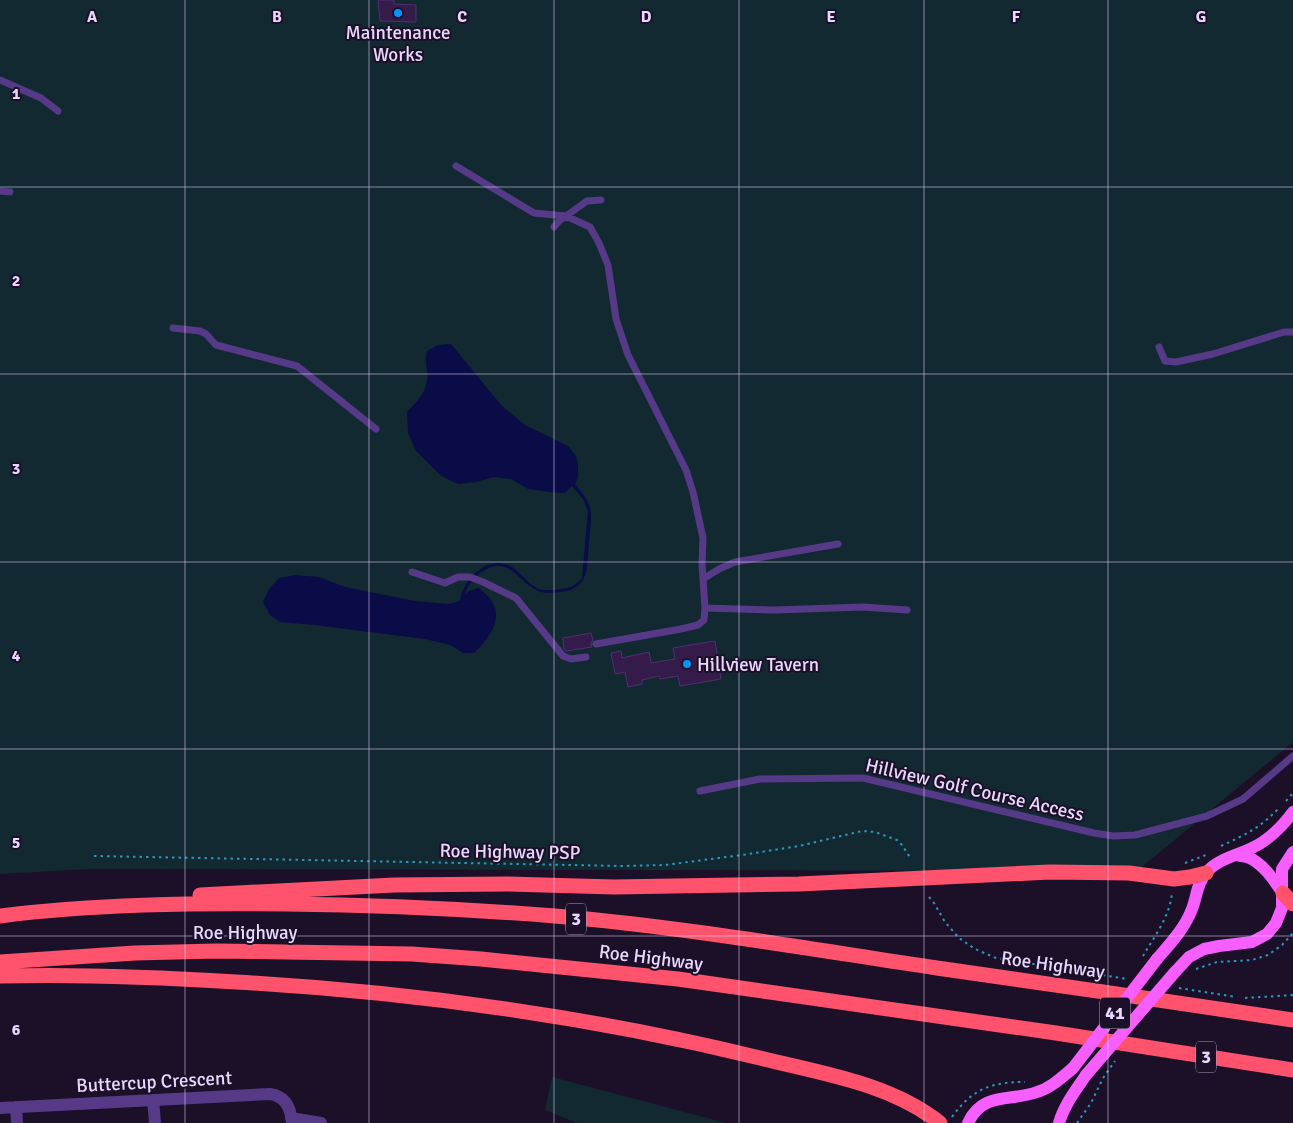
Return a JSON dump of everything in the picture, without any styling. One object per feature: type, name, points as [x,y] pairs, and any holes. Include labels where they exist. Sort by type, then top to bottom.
[{"type":"highway","points":[[32,912],[220,893],[394,885],[747,886],[1050,872],[1129,873],[1174,879],[1190,878],[1206,873]]},
{"type":"highway","name":"Roe Highway","points":[[0,916],[32,912],[190,903],[344,904],[556,916],[742,939],[1147,997],[1293,1020]]},
{"type":"highway","name":"Roe Highway","points":[[0,962],[135,953],[216,951],[412,954],[481,959],[678,979],[1056,1033],[1293,1070]]},
{"type":"highway","points":[[0,976],[149,977],[283,985],[449,1000],[589,1023],[709,1046],[806,1069],[873,1087],[906,1102],[932,1116],[940,1123]]},
{"type":"main road","points":[[1206,873],[1213,866],[1252,848],[1271,836],[1293,812]]},
{"type":"main road","name":"41","points":[[1059,1123],[1071,1097],[1086,1075],[1189,957],[1219,946],[1252,942],[1267,934],[1276,923],[1288,899],[1282,869],[1293,852]]},
{"type":"main road","points":[[1235,855],[1248,857],[1260,865],[1288,899]]},
{"type":"main road","name":"41","points":[[968,1123],[970,1118],[981,1107],[993,1099],[1037,1092],[1056,1082],[1073,1068],[1186,922],[1200,882],[1206,873]]},
{"type":"street","name":"Buttercup Crescent","points":[[0,1108],[276,1094],[286,1102],[292,1120]]},
{"type":"street","points":[[153,1100],[155,1123]]},
{"type":"street","points":[[16,1107],[17,1123]]},
{"type":"street","points":[[292,1120],[321,1123]]},
{"type":"lane","points":[[0,80],[40,98],[58,111]]},
{"type":"lane","points":[[456,166],[534,214],[566,216],[590,227],[608,266],[616,319],[628,354],[686,470],[693,492],[704,538],[704,620],[698,626],[596,644]]},
{"type":"lane","points":[[0,191],[10,192]]},
{"type":"lane","points":[[554,227],[559,221],[587,201],[601,200]]},
{"type":"lane","points":[[173,328],[200,331],[206,334],[216,345],[296,366],[376,429]]},
{"type":"lane","points":[[1159,347],[1165,361],[1176,362],[1213,354],[1284,332],[1293,332]]},
{"type":"lane","points":[[703,579],[719,569],[736,562],[838,544]]},
{"type":"lane","points":[[412,572],[445,583],[458,577],[470,577],[509,594],[523,605],[563,656],[571,659],[586,657]]},
{"type":"lane","points":[[705,608],[775,610],[863,606],[907,610]]},
{"type":"lane","name":"Hillview Golf Course Access","points":[[700,792],[760,780],[863,778],[1094,833],[1113,836],[1135,835],[1207,816],[1243,799],[1293,756]]},
{"type":"path","name":"Roe Highway PSP","points":[[94,856],[623,866],[665,865],[799,846],[862,831],[875,832],[897,840],[911,859]]},
{"type":"path","points":[[929,897],[934,902],[945,922],[959,938],[975,949],[996,958],[1131,980]]},
{"type":"path","points":[[1191,971],[1217,962],[1252,960],[1268,956],[1282,945],[1293,932]]},
{"type":"path","points":[[1179,988],[1246,998],[1293,995]]},
{"type":"path","points":[[1077,1123],[1091,1103],[1103,1078]]},
{"type":"shaded area","points":[[0,0],[1293,0],[1293,742],[1137,871],[89,869],[0,874]]},
{"type":"shaded area","points":[[451,344],[502,406],[525,425],[568,446],[576,456],[578,478],[575,484],[582,492],[591,511],[587,568],[582,581],[570,590],[547,593],[531,587],[505,567],[489,568],[479,574],[470,583],[465,595],[469,591],[478,588],[488,596],[496,612],[496,620],[488,637],[474,653],[463,653],[450,645],[425,639],[280,622],[270,615],[263,602],[269,589],[279,578],[295,575],[319,577],[345,587],[415,601],[449,604],[460,601],[465,586],[475,573],[482,568],[497,563],[510,566],[534,587],[542,590],[568,588],[582,578],[588,511],[583,499],[572,486],[565,493],[549,492],[528,489],[511,479],[494,477],[458,484],[441,476],[416,451],[408,433],[407,412],[425,389],[427,351],[438,345]]},
{"type":"shaded area","points":[[552,1077],[726,1123],[577,1123],[545,1110]]},
{"type":"building","name":"Maintenance Works","points":[[378,0],[394,0],[394,4],[416,5],[416,22],[380,21]]},
{"type":"building","points":[[591,633],[592,647],[566,651],[564,649],[563,638]]},
{"type":"building","points":[[715,641],[721,679],[680,686],[678,676],[660,679],[659,676],[642,680],[642,684],[628,687],[625,672],[615,674],[611,653],[621,651],[622,658],[649,652],[651,663],[675,659],[673,648]]},
{"type":"place","name":"Maintenance Works","points":[[398,13]]},
{"type":"place","name":"Hillview Tavern","points":[[687,664]]}]
